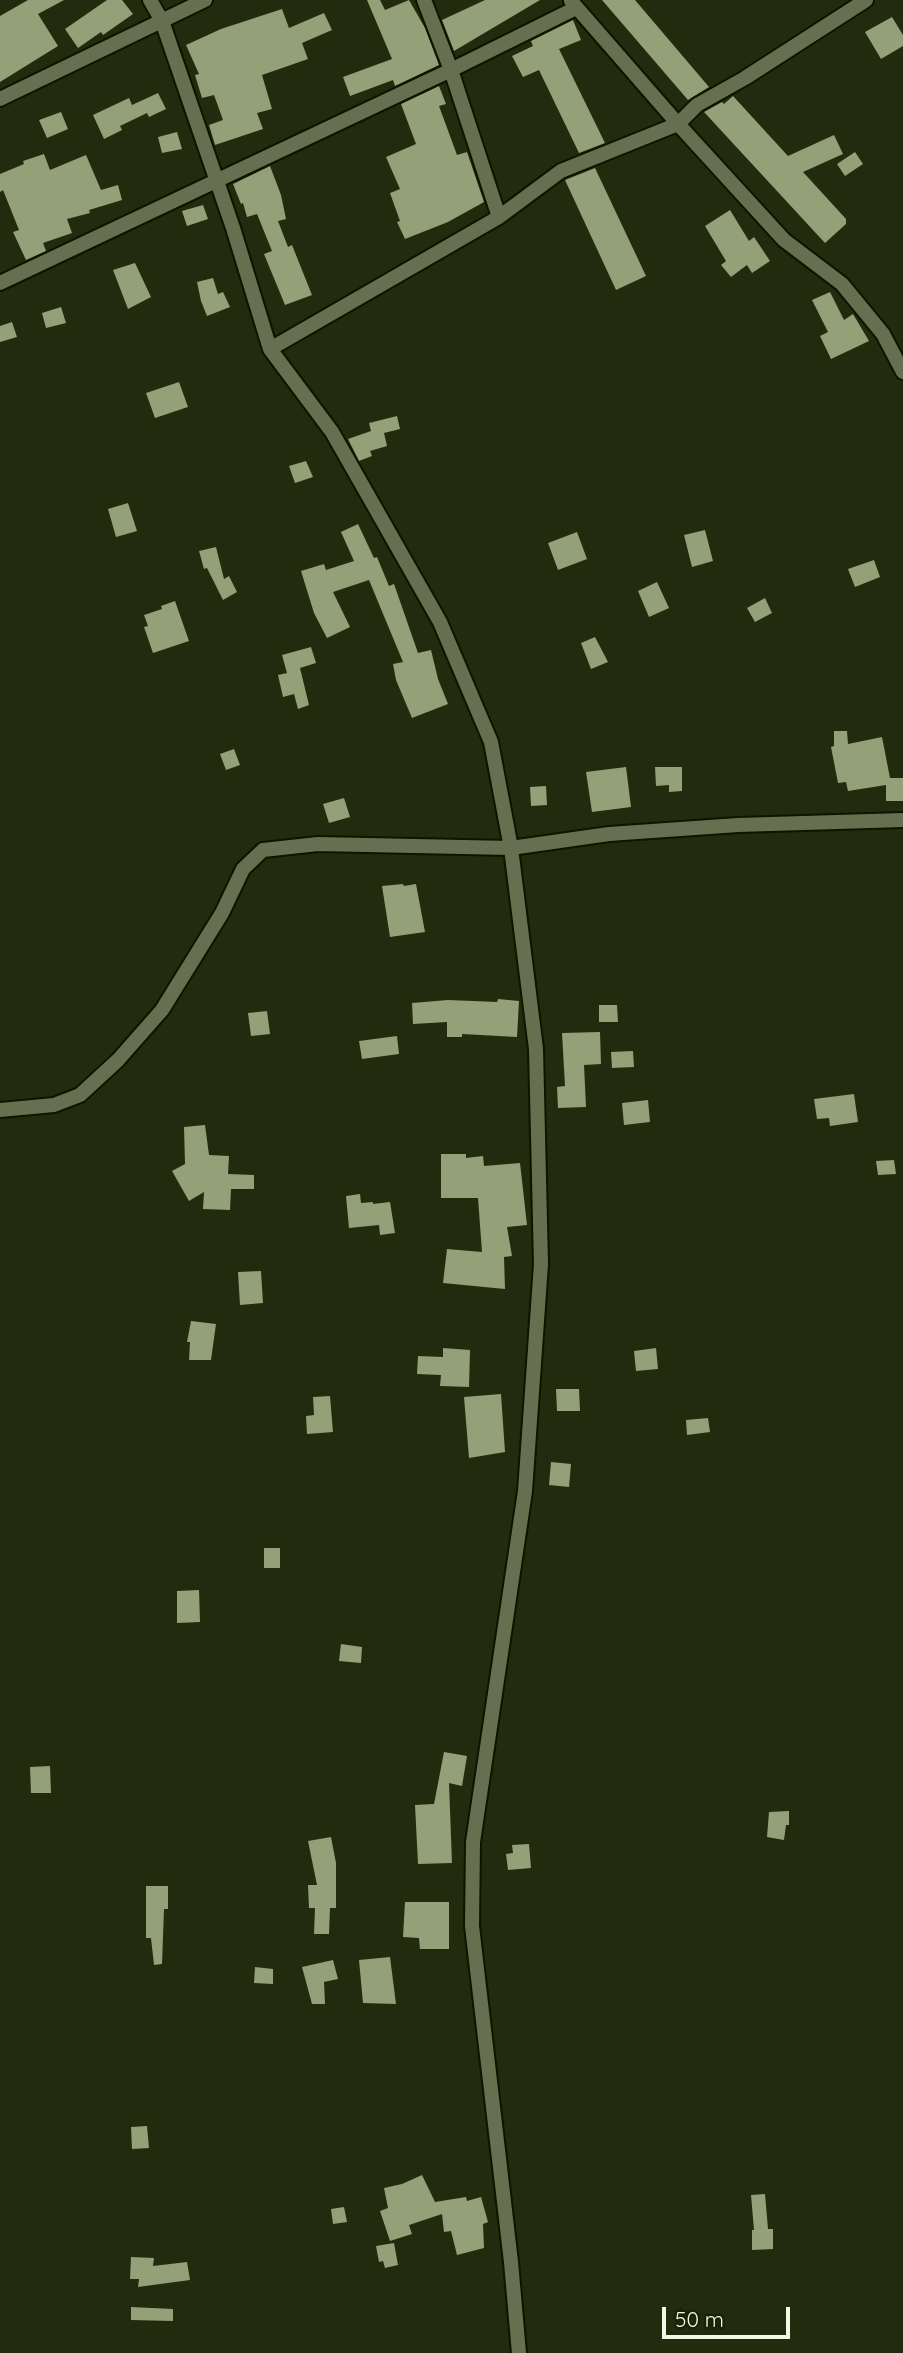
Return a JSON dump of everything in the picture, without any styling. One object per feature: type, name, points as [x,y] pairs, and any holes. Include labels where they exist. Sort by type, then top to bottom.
[{"type":"street","points":[[149,0],[162,20],[233,228],[270,349],[332,432],[440,622],[491,742],[511,848],[536,1049],[541,1264],[525,1491],[473,1842],[472,1926],[519,2353]]},
{"type":"street","points":[[0,99],[205,0]]},
{"type":"street","points":[[424,0],[451,70],[499,217]]},
{"type":"street","points":[[270,349],[499,217],[561,172],[678,124],[697,105],[745,78],[866,0]]},
{"type":"street","points":[[0,283],[451,70],[573,4],[784,240],[842,284],[883,334],[903,372]]},
{"type":"street","points":[[0,1110],[54,1105],[80,1095],[118,1060],[162,1010],[222,913],[243,869],[263,850],[318,844],[511,848],[609,834],[725,826],[903,820]]},
{"type":"building","points":[[28,0],[64,0],[38,14],[58,46],[0,82],[0,16]]},
{"type":"building","points":[[107,0],[122,0],[133,14],[78,48],[65,29]]},
{"type":"building","points":[[367,0],[380,0],[385,10],[409,0],[425,28],[439,65],[395,86],[393,80],[350,96],[343,77],[392,59]]},
{"type":"building","points":[[485,0],[540,0],[454,51],[442,20]]},
{"type":"building","points":[[602,0],[635,0],[709,87],[688,100]]},
{"type":"building","points":[[282,9],[289,28],[324,13],[332,30],[302,43],[308,59],[262,75],[272,109],[257,113],[263,129],[215,145],[209,125],[223,120],[214,95],[202,98],[195,75],[199,74],[186,45],[221,29]]},
{"type":"building","points":[[892,17],[903,35],[903,46],[881,59],[865,32]]},
{"type":"building","points":[[573,20],[581,40],[559,49],[605,143],[579,153],[539,70],[523,77],[512,56],[533,46],[531,41]]},
{"type":"building","points":[[439,86],[446,104],[439,106],[457,155],[467,152],[484,202],[448,222],[405,239],[397,222],[400,221],[390,193],[400,189],[386,157],[416,144],[401,104]]},
{"type":"building","points":[[158,93],[166,109],[149,117],[147,113],[120,126],[122,130],[104,139],[93,115],[129,98],[132,105]]},
{"type":"building","points":[[733,96],[788,156],[834,135],[843,154],[803,172],[846,219],[846,224],[825,243],[704,112],[722,102],[724,104]]},
{"type":"building","points":[[61,112],[68,129],[47,138],[39,120]]},
{"type":"building","points":[[177,132],[182,149],[162,153],[158,137]]},
{"type":"building","points":[[855,152],[863,164],[845,176],[837,164]]},
{"type":"building","points":[[44,154],[50,170],[86,155],[101,190],[118,185],[122,200],[67,219],[72,233],[43,243],[46,251],[26,260],[13,232],[19,230],[3,190],[0,192],[0,174],[24,164],[23,161]]},
{"type":"building","points":[[270,166],[281,195],[286,219],[278,221],[288,247],[292,245],[312,295],[285,305],[264,254],[272,251],[257,214],[247,217],[233,184]]},
{"type":"building","points":[[595,168],[646,276],[616,290],[565,180]]},
{"type":"building","points":[[203,205],[208,219],[187,226],[182,211]]},
{"type":"building","points":[[730,210],[749,241],[754,237],[770,261],[752,273],[747,265],[731,277],[721,265],[726,261],[705,226]]},
{"type":"building","points":[[135,263],[151,297],[128,309],[113,270]]},
{"type":"building","points":[[213,278],[218,294],[223,292],[230,307],[207,316],[197,282]]},
{"type":"building","points":[[830,292],[844,320],[853,314],[869,341],[831,359],[820,336],[828,332],[812,300]]},
{"type":"building","points":[[61,307],[66,323],[46,328],[42,313]]},
{"type":"building","points":[[12,322],[17,337],[0,342],[0,326]]},
{"type":"building","points":[[179,382],[188,407],[155,418],[146,393]]},
{"type":"building","points":[[397,416],[400,429],[384,433],[387,446],[370,451],[372,456],[359,461],[348,439],[371,431],[369,423]]},
{"type":"building","points":[[306,461],[313,477],[295,483],[289,466]]},
{"type":"building","points":[[128,503],[137,531],[116,537],[108,509]]},
{"type":"building","points":[[358,524],[374,558],[377,557],[389,586],[394,584],[418,653],[431,650],[448,704],[412,718],[396,680],[393,664],[403,662],[369,580],[333,592],[350,627],[327,638],[314,613],[301,571],[324,564],[326,570],[354,561],[341,532]]},
{"type":"building","points":[[705,530],[713,561],[692,567],[684,535]]},
{"type":"building","points":[[577,532],[587,559],[558,570],[548,543]]},
{"type":"building","points":[[216,547],[224,579],[229,576],[237,592],[223,600],[207,568],[204,569],[199,551]]},
{"type":"building","points":[[874,560],[880,577],[855,587],[848,569]]},
{"type":"building","points":[[657,582],[669,608],[649,617],[638,591]]},
{"type":"building","points":[[765,598],[772,613],[755,622],[747,608]]},
{"type":"building","points":[[175,601],[189,641],[153,653],[144,627],[148,626],[144,615]]},
{"type":"building","points":[[595,637],[608,662],[591,669],[581,643]]},
{"type":"building","points":[[311,647],[316,663],[300,668],[309,705],[298,709],[294,694],[283,697],[278,675],[287,673],[282,655]]},
{"type":"building","points":[[834,731],[847,731],[848,744],[882,737],[890,778],[903,778],[903,801],[886,801],[886,785],[848,791],[846,782],[838,783],[831,747],[834,746]]},
{"type":"building","points":[[234,749],[240,765],[226,770],[220,754]]},
{"type":"building","points":[[626,767],[631,807],[592,812],[586,772]]},
{"type":"building","points":[[655,767],[682,767],[682,791],[669,792],[669,785],[656,786]]},
{"type":"building","points":[[546,786],[547,805],[531,806],[530,787]]},
{"type":"building","points":[[344,798],[350,817],[329,823],[323,804]]},
{"type":"building","points":[[416,884],[425,932],[390,937],[382,886]]},
{"type":"building","points":[[498,999],[519,1001],[517,1037],[462,1034],[462,1037],[447,1037],[447,1022],[413,1024],[412,1003],[448,1000],[497,1002]]},
{"type":"building","points":[[599,1005],[617,1005],[618,1022],[599,1022]]},
{"type":"building","points":[[267,1011],[270,1034],[251,1036],[248,1013]]},
{"type":"building","points":[[600,1032],[601,1064],[584,1065],[586,1107],[558,1108],[557,1087],[565,1086],[562,1033]]},
{"type":"building","points":[[397,1036],[399,1054],[362,1059],[359,1041]]},
{"type":"building","points":[[633,1051],[634,1067],[612,1068],[611,1052]]},
{"type":"building","points":[[854,1094],[858,1122],[830,1126],[829,1118],[817,1119],[814,1099]]},
{"type":"building","points":[[648,1100],[650,1122],[624,1125],[622,1103]]},
{"type":"building","points":[[205,1125],[209,1155],[229,1156],[228,1174],[254,1175],[254,1189],[231,1189],[230,1210],[203,1209],[204,1192],[189,1201],[172,1171],[185,1164],[184,1127]]},
{"type":"building","points":[[441,1154],[466,1154],[466,1158],[483,1156],[484,1166],[520,1163],[527,1225],[507,1227],[512,1256],[504,1257],[505,1289],[443,1283],[447,1249],[482,1252],[478,1198],[441,1198]]},
{"type":"building","points":[[894,1160],[896,1174],[878,1175],[876,1161]]},
{"type":"building","points":[[360,1194],[361,1203],[390,1202],[395,1233],[380,1235],[379,1225],[349,1228],[346,1196]]},
{"type":"building","points":[[261,1271],[263,1303],[240,1305],[238,1272]]},
{"type":"building","points":[[191,1321],[216,1324],[211,1360],[189,1360],[190,1342],[187,1342]]},
{"type":"building","points":[[443,1348],[470,1350],[469,1387],[440,1386],[441,1375],[417,1374],[418,1356],[443,1357]]},
{"type":"building","points":[[656,1348],[658,1369],[636,1371],[634,1351]]},
{"type":"building","points":[[556,1389],[579,1389],[580,1411],[557,1411]]},
{"type":"building","points":[[501,1394],[505,1452],[469,1458],[464,1397]]},
{"type":"building","points":[[330,1396],[333,1432],[307,1434],[306,1416],[314,1415],[313,1397]]},
{"type":"building","points":[[708,1418],[710,1432],[687,1435],[686,1420]]},
{"type":"building","points":[[551,1462],[571,1464],[569,1487],[549,1485]]},
{"type":"building","points":[[264,1548],[280,1548],[280,1568],[264,1568]]},
{"type":"building","points":[[199,1590],[200,1622],[177,1623],[177,1591]]},
{"type":"building","points":[[341,1644],[362,1647],[361,1663],[339,1661]]},
{"type":"building","points":[[444,1752],[467,1756],[462,1786],[449,1783],[452,1863],[418,1864],[415,1805],[434,1804]]},
{"type":"building","points":[[50,1766],[51,1793],[31,1793],[30,1767]]},
{"type":"building","points":[[789,1811],[789,1825],[786,1825],[784,1840],[767,1837],[769,1812]]},
{"type":"building","points":[[331,1837],[336,1863],[336,1908],[330,1908],[329,1934],[314,1934],[315,1908],[309,1908],[308,1885],[317,1885],[308,1841]]},
{"type":"building","points":[[529,1844],[531,1868],[508,1870],[506,1854],[513,1853],[512,1845]]},
{"type":"building","points":[[146,1886],[168,1886],[168,1909],[164,1909],[162,1964],[154,1965],[151,1938],[146,1938]]},
{"type":"building","points":[[405,1902],[449,1902],[449,1949],[420,1949],[419,1938],[403,1937]]},
{"type":"building","points":[[390,1957],[396,2004],[363,2003],[359,1960]]},
{"type":"building","points":[[333,1960],[338,1979],[324,1982],[325,2004],[312,2004],[302,1967]]},
{"type":"building","points":[[255,1967],[273,1969],[273,1984],[254,1983]]},
{"type":"building","points":[[147,2126],[149,2148],[132,2149],[131,2127]]},
{"type":"building","points":[[422,2175],[435,2202],[466,2197],[467,2201],[481,2197],[488,2222],[483,2224],[484,2248],[457,2255],[451,2231],[444,2232],[442,2214],[409,2225],[412,2234],[390,2241],[380,2211],[388,2208],[384,2188]]},
{"type":"building","points":[[765,2194],[768,2229],[773,2229],[773,2249],[752,2250],[754,2230],[751,2195]]},
{"type":"building","points":[[344,2207],[347,2222],[333,2224],[331,2209]]},
{"type":"building","points":[[394,2243],[398,2265],[385,2268],[383,2261],[379,2262],[376,2246]]},
{"type":"building","points":[[131,2257],[154,2258],[153,2266],[187,2262],[190,2280],[138,2287],[139,2279],[130,2279]]},
{"type":"building","points":[[131,2307],[173,2309],[173,2321],[131,2320]]}]
